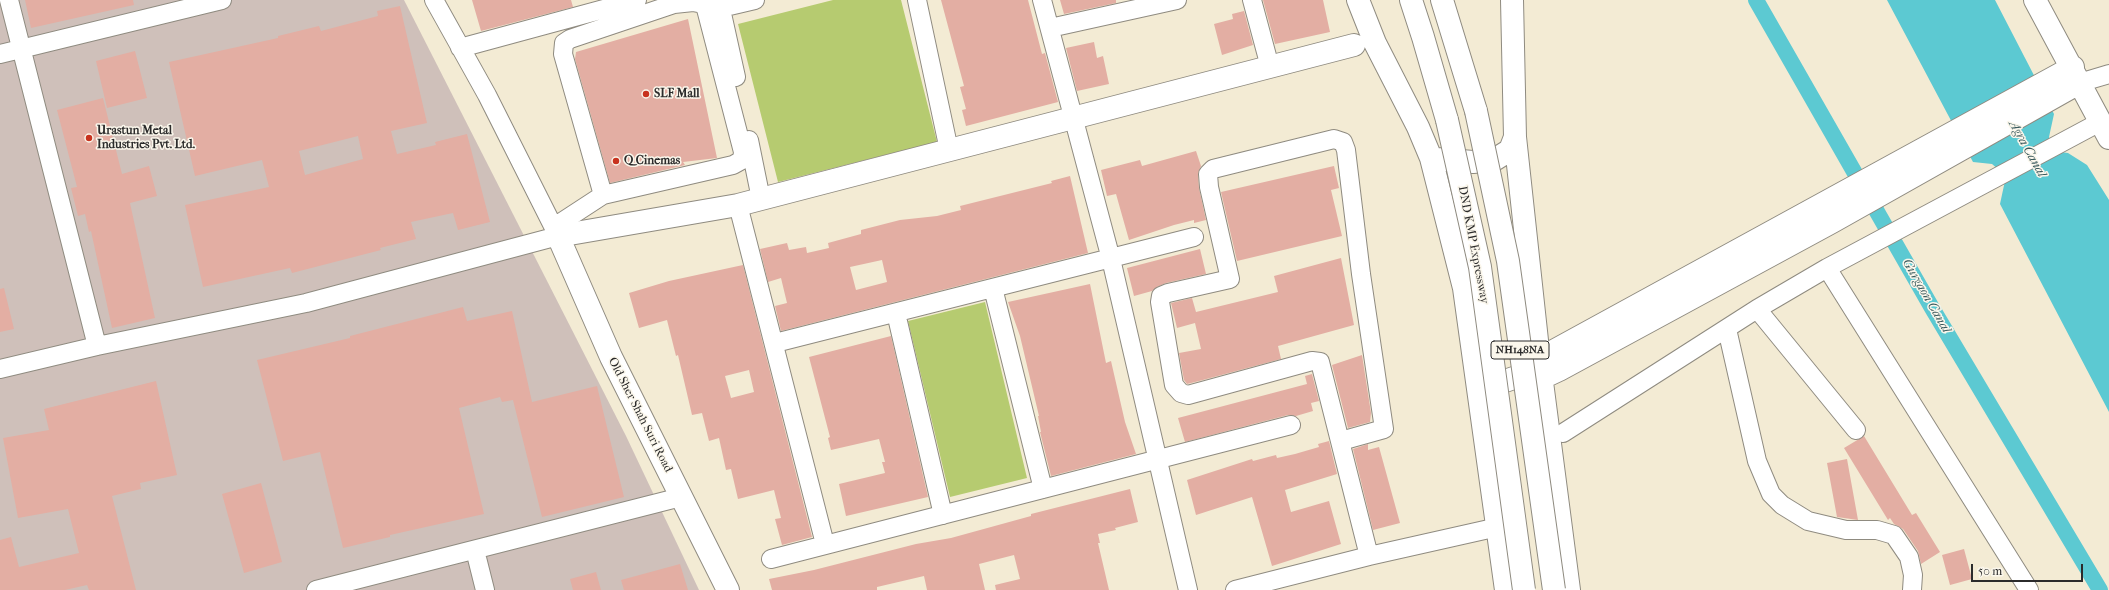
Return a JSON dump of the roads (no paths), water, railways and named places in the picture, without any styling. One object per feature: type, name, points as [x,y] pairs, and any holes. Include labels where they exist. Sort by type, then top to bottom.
[{"type":"main road","points":[[1358,0],[1376,42],[1418,127],[1430,158],[1464,288],[1506,590]]},
{"type":"main road","name":"DND KMP Expressway","points":[[1411,0],[1446,120],[1480,267],[1524,590]]},
{"type":"main road","name":"NH148NA","points":[[1442,0],[1476,111],[1508,261],[1554,590]]},
{"type":"main road","points":[[1512,0],[1515,137],[1537,370],[1569,590]]},
{"type":"main road","points":[[2035,0],[2105,130]]},
{"type":"main road","points":[[556,232],[738,205],[1074,119],[1354,45]]},
{"type":"main road","points":[[1479,390],[1537,370],[2076,75]]},
{"type":"main road","points":[[1430,158],[1472,162],[1494,160],[1510,150],[1515,137]]},
{"type":"main road","name":"Old Sher Shah Suri Road","points":[[556,232],[611,357],[728,590]]},
{"type":"street","points":[[8,0],[97,346]]},
{"type":"street","points":[[0,54],[222,0]]},
{"type":"street","points":[[434,0],[487,95],[556,232]]},
{"type":"street","points":[[460,48],[636,0]]},
{"type":"street","points":[[755,0],[720,4],[761,199]]},
{"type":"street","points":[[917,0],[949,150]]},
{"type":"street","points":[[1042,0],[1111,259],[1188,590]]},
{"type":"street","points":[[1050,28],[1177,0]]},
{"type":"street","points":[[1252,0],[1270,67]]},
{"type":"street","points":[[0,369],[97,346],[306,304],[556,232],[603,196],[733,164],[742,160],[743,152],[706,9],[703,4],[693,2],[674,4],[564,43],[563,54],[603,196]]},
{"type":"street","points":[[2076,75],[2109,74]]},
{"type":"street","points":[[1562,433],[1727,330],[1756,310],[1852,254],[2078,134],[2105,130]]},
{"type":"street","points":[[1341,441],[1384,429],[1361,274],[1346,150],[1343,142],[1334,139],[1213,168],[1208,174],[1209,187],[1230,279],[1168,293],[1161,296],[1160,302],[1174,385],[1181,393],[1188,395],[1312,361],[1320,362],[1369,556]]},
{"type":"street","points":[[738,205],[775,343],[825,544]]},
{"type":"street","points":[[775,343],[1194,237]]},
{"type":"street","points":[[1827,268],[2029,590]]},
{"type":"street","points":[[993,288],[1043,490]]},
{"type":"street","points":[[1756,310],[1856,430]]},
{"type":"street","points":[[896,313],[944,515]]},
{"type":"street","points":[[1727,330],[1757,461],[1771,494],[1782,505],[1808,521],[1846,530],[1878,530],[1894,535],[1909,557],[1913,575],[1912,590]]},
{"type":"street","points":[[771,559],[1291,425]]},
{"type":"street","points":[[316,590],[681,497]]},
{"type":"street","points":[[1235,590],[1369,556],[1498,527]]},
{"type":"street","points":[[475,550],[485,590]]},
{"type":"water","name":"Agra Canal","points":[[1887,0],[1995,0],[2054,114],[2049,137],[2053,151],[2068,153],[2087,165],[2109,200],[2109,412],[2000,204],[2006,176],[1992,164],[1973,162]]},
{"type":"waterway","name":"Gurgaon Canal","points":[[1756,0],[1932,308],[2100,590]]},
{"type":"place","name":"SLF Mall","points":[[646,94]]},
{"type":"place","name":"Urastun Metal Industries Pvt. Ltd.","points":[[89,138]]},
{"type":"place","name":"Q Cinemas","points":[[616,161]]}]
